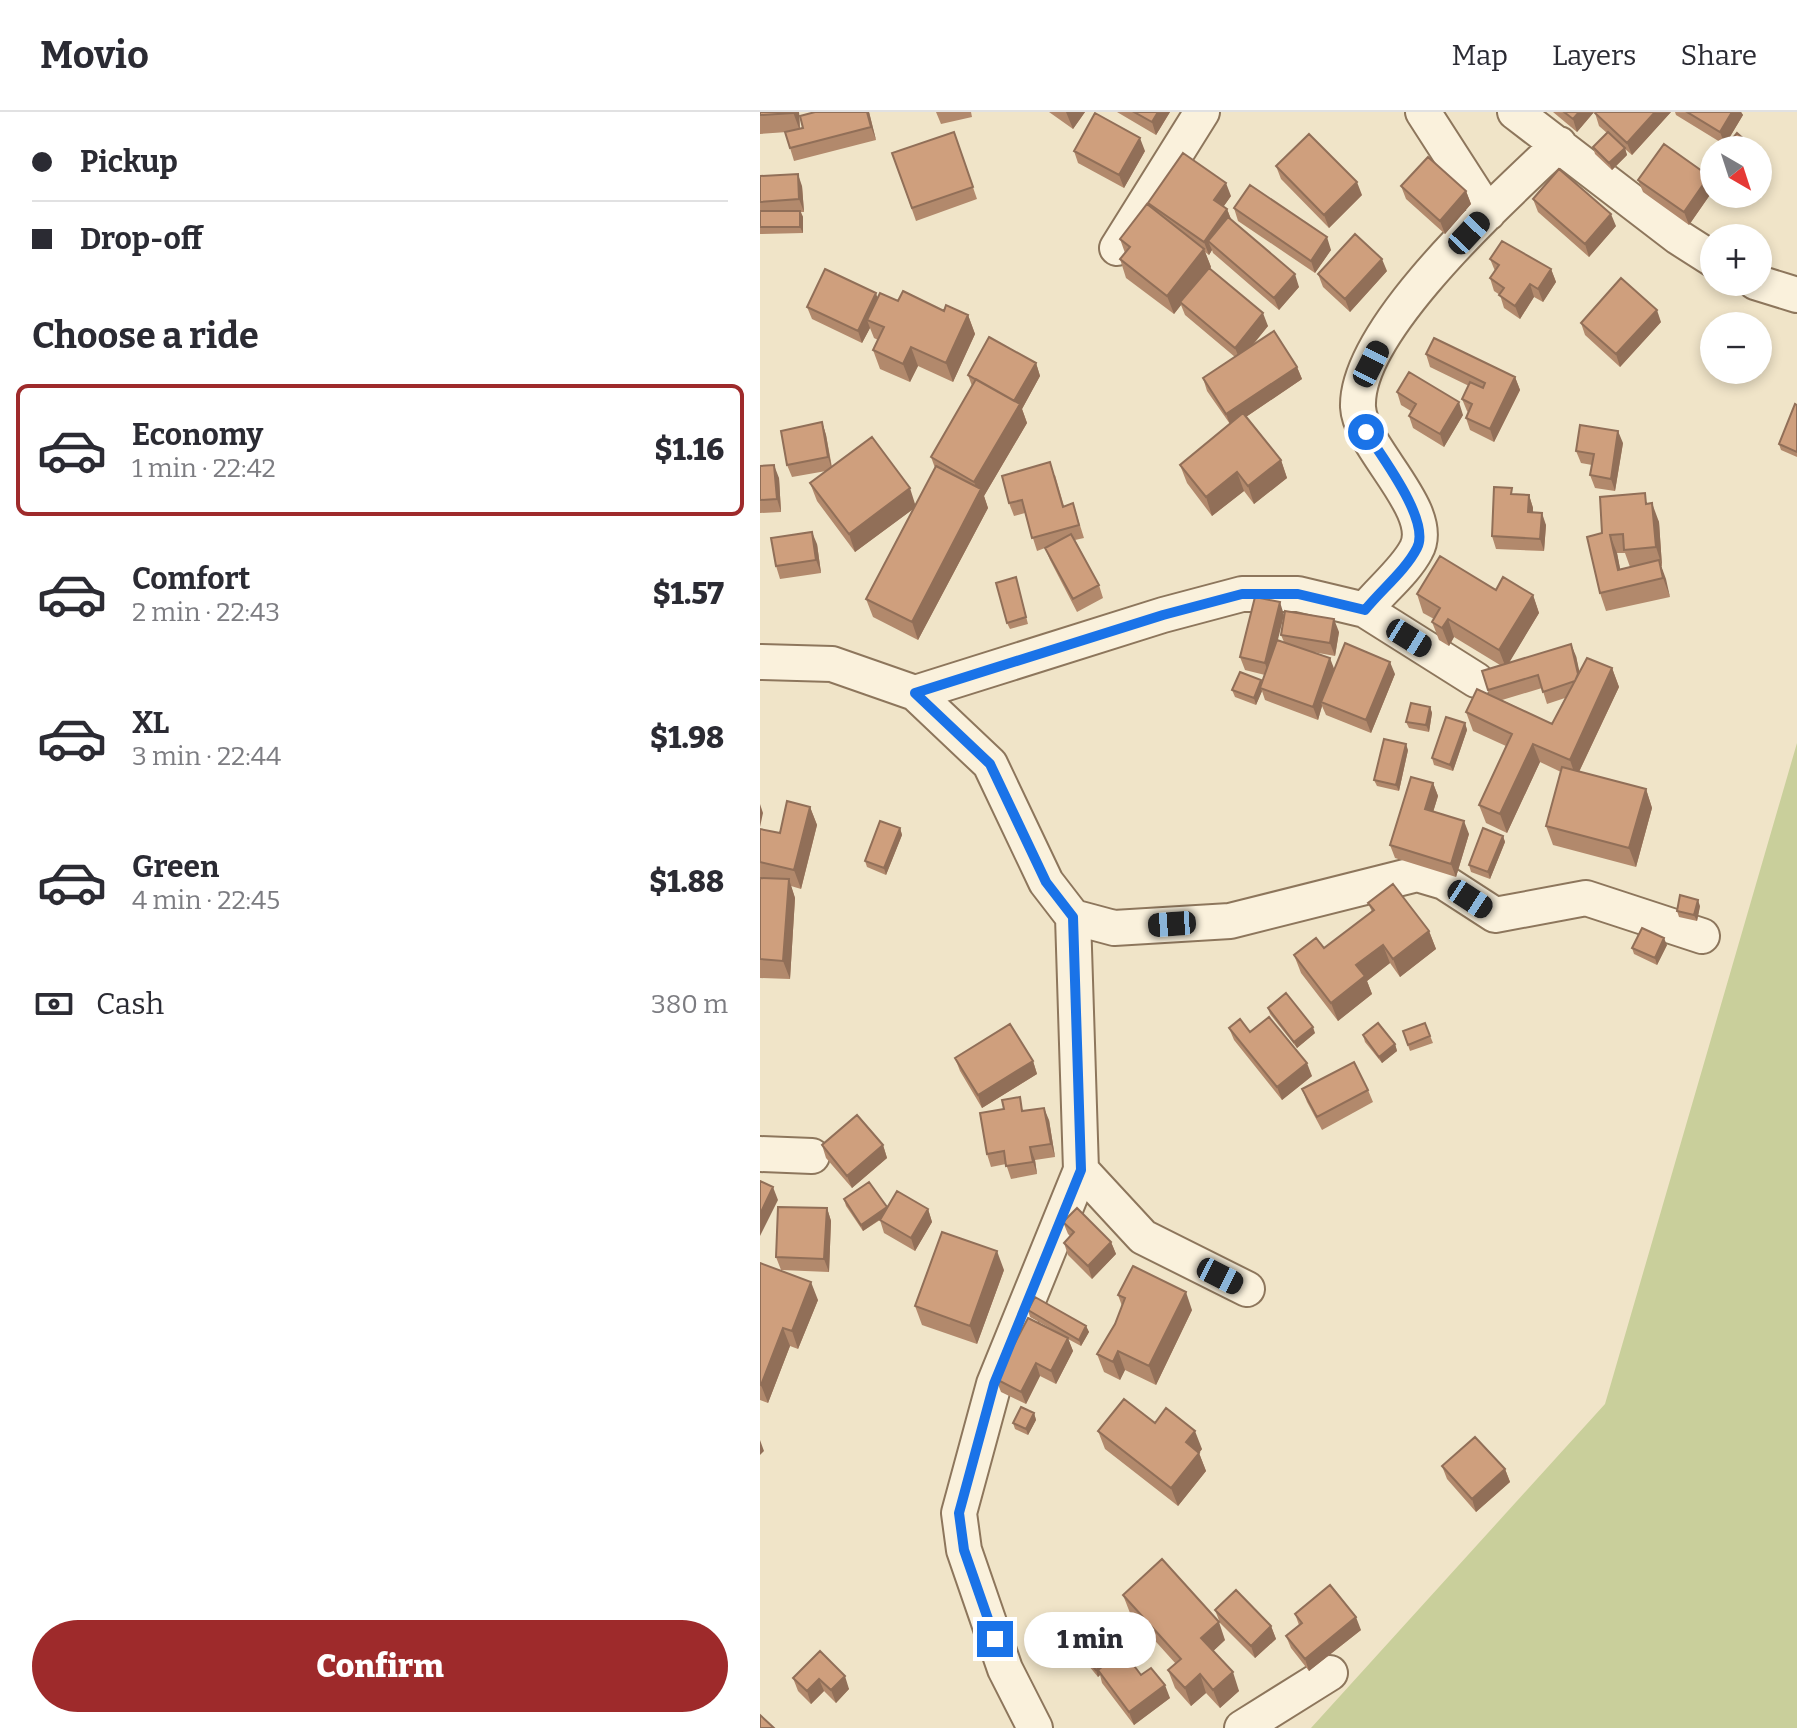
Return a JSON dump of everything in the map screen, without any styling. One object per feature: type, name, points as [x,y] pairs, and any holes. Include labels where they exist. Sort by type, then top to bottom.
[{"type":"street","points":[[1117,248],[1202,112]]},
{"type":"street","points":[[1423,112],[1488,213]]},
{"type":"street","points":[[1515,112],[1700,251]]},
{"type":"street","points":[[1365,610],[1416,551],[1421,538],[1420,526],[1405,495],[1366,432],[1358,409],[1362,381],[1412,295],[1488,213],[1559,144]]},
{"type":"street","points":[[1772,287],[1797,295]]},
{"type":"street","points":[[915,693],[1163,615],[1242,594],[1298,594],[1365,610],[1476,680]]},
{"type":"street","points":[[760,662],[832,664],[915,693],[990,764],[1046,882],[1073,917],[1081,1170],[994,1384],[959,1513],[964,1550],[1005,1669],[1035,1728]]},
{"type":"street","points":[[1073,917],[1114,928],[1230,921],[1417,874],[1444,882],[1495,915],[1586,898],[1702,936]]},
{"type":"street","points":[[760,1154],[812,1156]]},
{"type":"street","points":[[1081,1170],[1143,1237],[1247,1289]]},
{"type":"street","points":[[1242,1728],[1330,1673]]},
{"type":"green space","points":[[1797,743],[1797,1728],[1311,1728],[1605,1404]]},
{"type":"building","points":[[760,112],[793,112],[793,113],[760,115]]},
{"type":"building","points":[[815,112],[867,112],[871,127],[790,148],[785,132],[803,128],[800,116]]},
{"type":"building","points":[[1134,112],[1158,112],[1152,122]]},
{"type":"building","points":[[1564,112],[1579,112],[1573,119]]},
{"type":"building","points":[[1596,112],[1655,112],[1627,143]]},
{"type":"building","points":[[1687,112],[1732,112],[1720,132]]},
{"type":"building","points":[[1095,113],[1140,138],[1119,175],[1074,151]]},
{"type":"building","points":[[954,132],[973,187],[912,208],[892,153]]},
{"type":"building","points":[[1608,132],[1625,148],[1609,163],[1593,147]]},
{"type":"building","points":[[1309,134],[1357,182],[1324,215],[1276,166]]},
{"type":"building","points":[[1664,144],[1700,170],[1700,189],[1684,212],[1638,180]]},
{"type":"building","points":[[1183,153],[1226,183],[1214,200],[1227,209],[1204,242],[1148,203]]},
{"type":"building","points":[[1428,157],[1466,191],[1440,221],[1401,186]]},
{"type":"building","points":[[1559,169],[1611,214],[1585,244],[1533,199]]},
{"type":"building","points":[[798,174],[799,199],[760,202],[760,176]]},
{"type":"building","points":[[1250,185],[1327,237],[1311,261],[1234,208]]},
{"type":"building","points":[[1147,204],[1204,249],[1167,296],[1120,259],[1130,247],[1120,239]]},
{"type":"building","points":[[760,211],[800,211],[800,227],[760,227]]},
{"type":"building","points":[[1228,217],[1295,274],[1274,298],[1208,241]]},
{"type":"building","points":[[1355,234],[1382,259],[1345,299],[1318,274]]},
{"type":"building","points":[[1502,241],[1551,269],[1538,289],[1530,284],[1515,306],[1499,295],[1504,288],[1490,278],[1499,265],[1490,259]]},
{"type":"building","points":[[1209,268],[1263,313],[1235,348],[1180,302]]},
{"type":"building","points":[[825,269],[876,293],[858,331],[807,307]]},
{"type":"building","points":[[1621,278],[1657,310],[1616,354],[1581,323]]},
{"type":"building","points":[[903,291],[944,311],[946,305],[968,315],[946,363],[911,347],[903,364],[873,350],[884,327],[867,320],[880,293],[898,301]]},
{"type":"building","points":[[1274,331],[1297,367],[1226,414],[1203,378]]},
{"type":"building","points":[[989,337],[1036,363],[1014,401],[968,375]]},
{"type":"building","points":[[1434,338],[1515,377],[1490,429],[1466,418],[1472,404],[1462,399],[1470,382],[1483,388],[1485,383],[1426,354]]},
{"type":"building","points":[[1409,372],[1459,402],[1440,434],[1409,416],[1416,404],[1397,392]]},
{"type":"building","points":[[976,379],[1020,404],[974,482],[931,457]]},
{"type":"building","points":[[1797,405],[1797,452],[1779,444]]},
{"type":"building","points":[[1243,413],[1281,460],[1248,486],[1237,472],[1206,497],[1180,465]]},
{"type":"building","points":[[822,422],[828,457],[787,465],[781,431]]},
{"type":"building","points":[[1580,425],[1618,431],[1611,479],[1590,475],[1594,454],[1576,451]]},
{"type":"building","points":[[872,437],[910,488],[849,534],[810,483]]},
{"type":"building","points":[[1050,462],[1063,507],[1073,503],[1079,525],[1032,538],[1022,500],[1009,503],[1002,476]]},
{"type":"building","points":[[774,465],[777,499],[760,500],[760,466]]},
{"type":"building","points":[[936,466],[981,489],[912,622],[866,599]]},
{"type":"building","points":[[1494,487],[1512,488],[1511,494],[1529,495],[1528,512],[1542,513],[1540,539],[1492,536]]},
{"type":"building","points":[[1645,493],[1646,504],[1652,503],[1656,547],[1624,550],[1623,534],[1610,535],[1618,570],[1659,560],[1663,578],[1600,593],[1587,537],[1602,533],[1600,497]]},
{"type":"building","points":[[812,532],[816,560],[776,566],[771,538]]},
{"type":"building","points":[[1071,534],[1099,585],[1073,599],[1045,548]]},
{"type":"building","points":[[1440,556],[1496,590],[1503,577],[1533,595],[1499,650],[1448,619],[1442,628],[1432,622],[1440,608],[1417,594]]},
{"type":"building","points":[[1016,577],[1026,617],[1007,623],[996,583]]},
{"type":"building","points":[[1255,597],[1280,602],[1265,663],[1240,657]]},
{"type":"building","points":[[1285,611],[1334,619],[1330,643],[1281,635]]},
{"type":"building","points":[[1277,640],[1330,658],[1313,707],[1260,688]]},
{"type":"building","points":[[1345,643],[1390,662],[1366,720],[1321,702]]},
{"type":"building","points":[[1571,644],[1578,674],[1575,681],[1543,692],[1538,675],[1488,690],[1482,671]]},
{"type":"building","points":[[1587,658],[1612,668],[1570,760],[1533,744],[1500,814],[1479,805],[1512,734],[1466,712],[1477,689],[1552,724]]},
{"type":"building","points":[[1240,672],[1261,680],[1254,698],[1232,690]]},
{"type":"building","points":[[1411,703],[1430,707],[1426,725],[1406,722]]},
{"type":"building","points":[[1446,717],[1465,723],[1450,765],[1432,758]]},
{"type":"building","points":[[1384,739],[1406,744],[1396,785],[1374,780]]},
{"type":"building","points":[[1562,767],[1646,789],[1629,848],[1546,826]]},
{"type":"building","points":[[1411,777],[1433,783],[1425,809],[1464,821],[1451,864],[1390,845]]},
{"type":"building","points":[[787,801],[810,807],[794,870],[760,862],[760,829],[780,833]]},
{"type":"building","points":[[880,821],[900,828],[884,868],[865,861]]},
{"type":"building","points":[[1483,828],[1503,836],[1488,872],[1469,865]]},
{"type":"building","points":[[760,878],[789,879],[783,961],[760,959]]},
{"type":"building","points":[[1393,884],[1429,931],[1393,959],[1383,945],[1356,965],[1365,976],[1331,1003],[1294,955],[1316,938],[1324,948],[1374,910],[1368,903]]},
{"type":"building","points":[[1680,895],[1698,900],[1694,915],[1677,911]]},
{"type":"building","points":[[1642,928],[1664,938],[1655,958],[1632,948]]},
{"type":"building","points":[[1286,993],[1313,1027],[1294,1042],[1268,1008]]},
{"type":"building","points":[[1269,1017],[1307,1063],[1277,1087],[1229,1028],[1240,1019],[1250,1032]]},
{"type":"building","points":[[1378,1023],[1395,1044],[1379,1057],[1363,1035]]},
{"type":"building","points":[[1425,1023],[1430,1036],[1408,1045],[1403,1031]]},
{"type":"building","points":[[1010,1024],[1033,1061],[978,1095],[955,1058]]},
{"type":"building","points":[[1354,1062],[1368,1090],[1317,1117],[1302,1089]]},
{"type":"building","points":[[1020,1097],[1022,1111],[1044,1108],[1051,1144],[1030,1147],[1033,1162],[1006,1166],[1004,1151],[987,1154],[980,1113],[1004,1109],[1002,1100]]},
{"type":"building","points":[[857,1115],[883,1145],[847,1176],[822,1145]]},
{"type":"building","points":[[760,1181],[773,1187],[760,1214]]},
{"type":"building","points":[[869,1182],[887,1207],[861,1225],[844,1199]]},
{"type":"building","points":[[897,1191],[928,1209],[911,1238],[880,1220]]},
{"type":"building","points":[[778,1207],[827,1208],[824,1259],[776,1257]]},
{"type":"building","points":[[1077,1208],[1111,1242],[1088,1266],[1064,1243],[1074,1232],[1063,1222]]},
{"type":"building","points":[[942,1232],[997,1251],[970,1326],[915,1306]]},
{"type":"building","points":[[760,1263],[811,1282],[792,1331],[783,1328],[761,1385],[760,1384]]},
{"type":"building","points":[[1133,1266],[1186,1292],[1149,1366],[1118,1351],[1113,1362],[1097,1354],[1115,1324],[1125,1298],[1118,1295]]},
{"type":"building","points":[[1035,1297],[1086,1326],[1079,1340],[1028,1310]]},
{"type":"building","points":[[1028,1318],[1068,1338],[1051,1371],[1036,1363],[1021,1392],[996,1379]]},
{"type":"building","points":[[1124,1399],[1155,1423],[1166,1408],[1195,1431],[1186,1442],[1199,1453],[1171,1488],[1098,1431]]},
{"type":"building","points":[[1021,1407],[1034,1413],[1026,1429],[1013,1423]]},
{"type":"building","points":[[1475,1437],[1505,1469],[1472,1499],[1442,1466]]},
{"type":"building","points":[[1162,1559],[1219,1622],[1201,1638],[1233,1672],[1213,1690],[1200,1674],[1185,1688],[1168,1670],[1181,1659],[1123,1595]]},
{"type":"building","points":[[1330,1585],[1356,1617],[1305,1659],[1286,1636],[1302,1623],[1295,1614]]},
{"type":"building","points":[[1236,1590],[1271,1626],[1251,1646],[1215,1610]]},
{"type":"building","points":[[1104,1635],[1118,1652],[1096,1670],[1082,1654]]},
{"type":"building","points":[[820,1651],[845,1676],[831,1690],[819,1679],[807,1691],[793,1678]]},
{"type":"building","points":[[1123,1651],[1141,1675],[1151,1668],[1165,1685],[1129,1712],[1098,1670]]},
{"type":"building","points":[[760,1715],[774,1728],[760,1728]]},
{"type":"route","points":[[995,1639],[964,1550],[959,1513],[994,1384],[1081,1170],[1073,917],[1046,882],[990,764],[915,693],[1163,615],[1242,594],[1298,594],[1365,610],[1416,551],[1421,538],[1420,526],[1405,495],[1366,432]]}]
